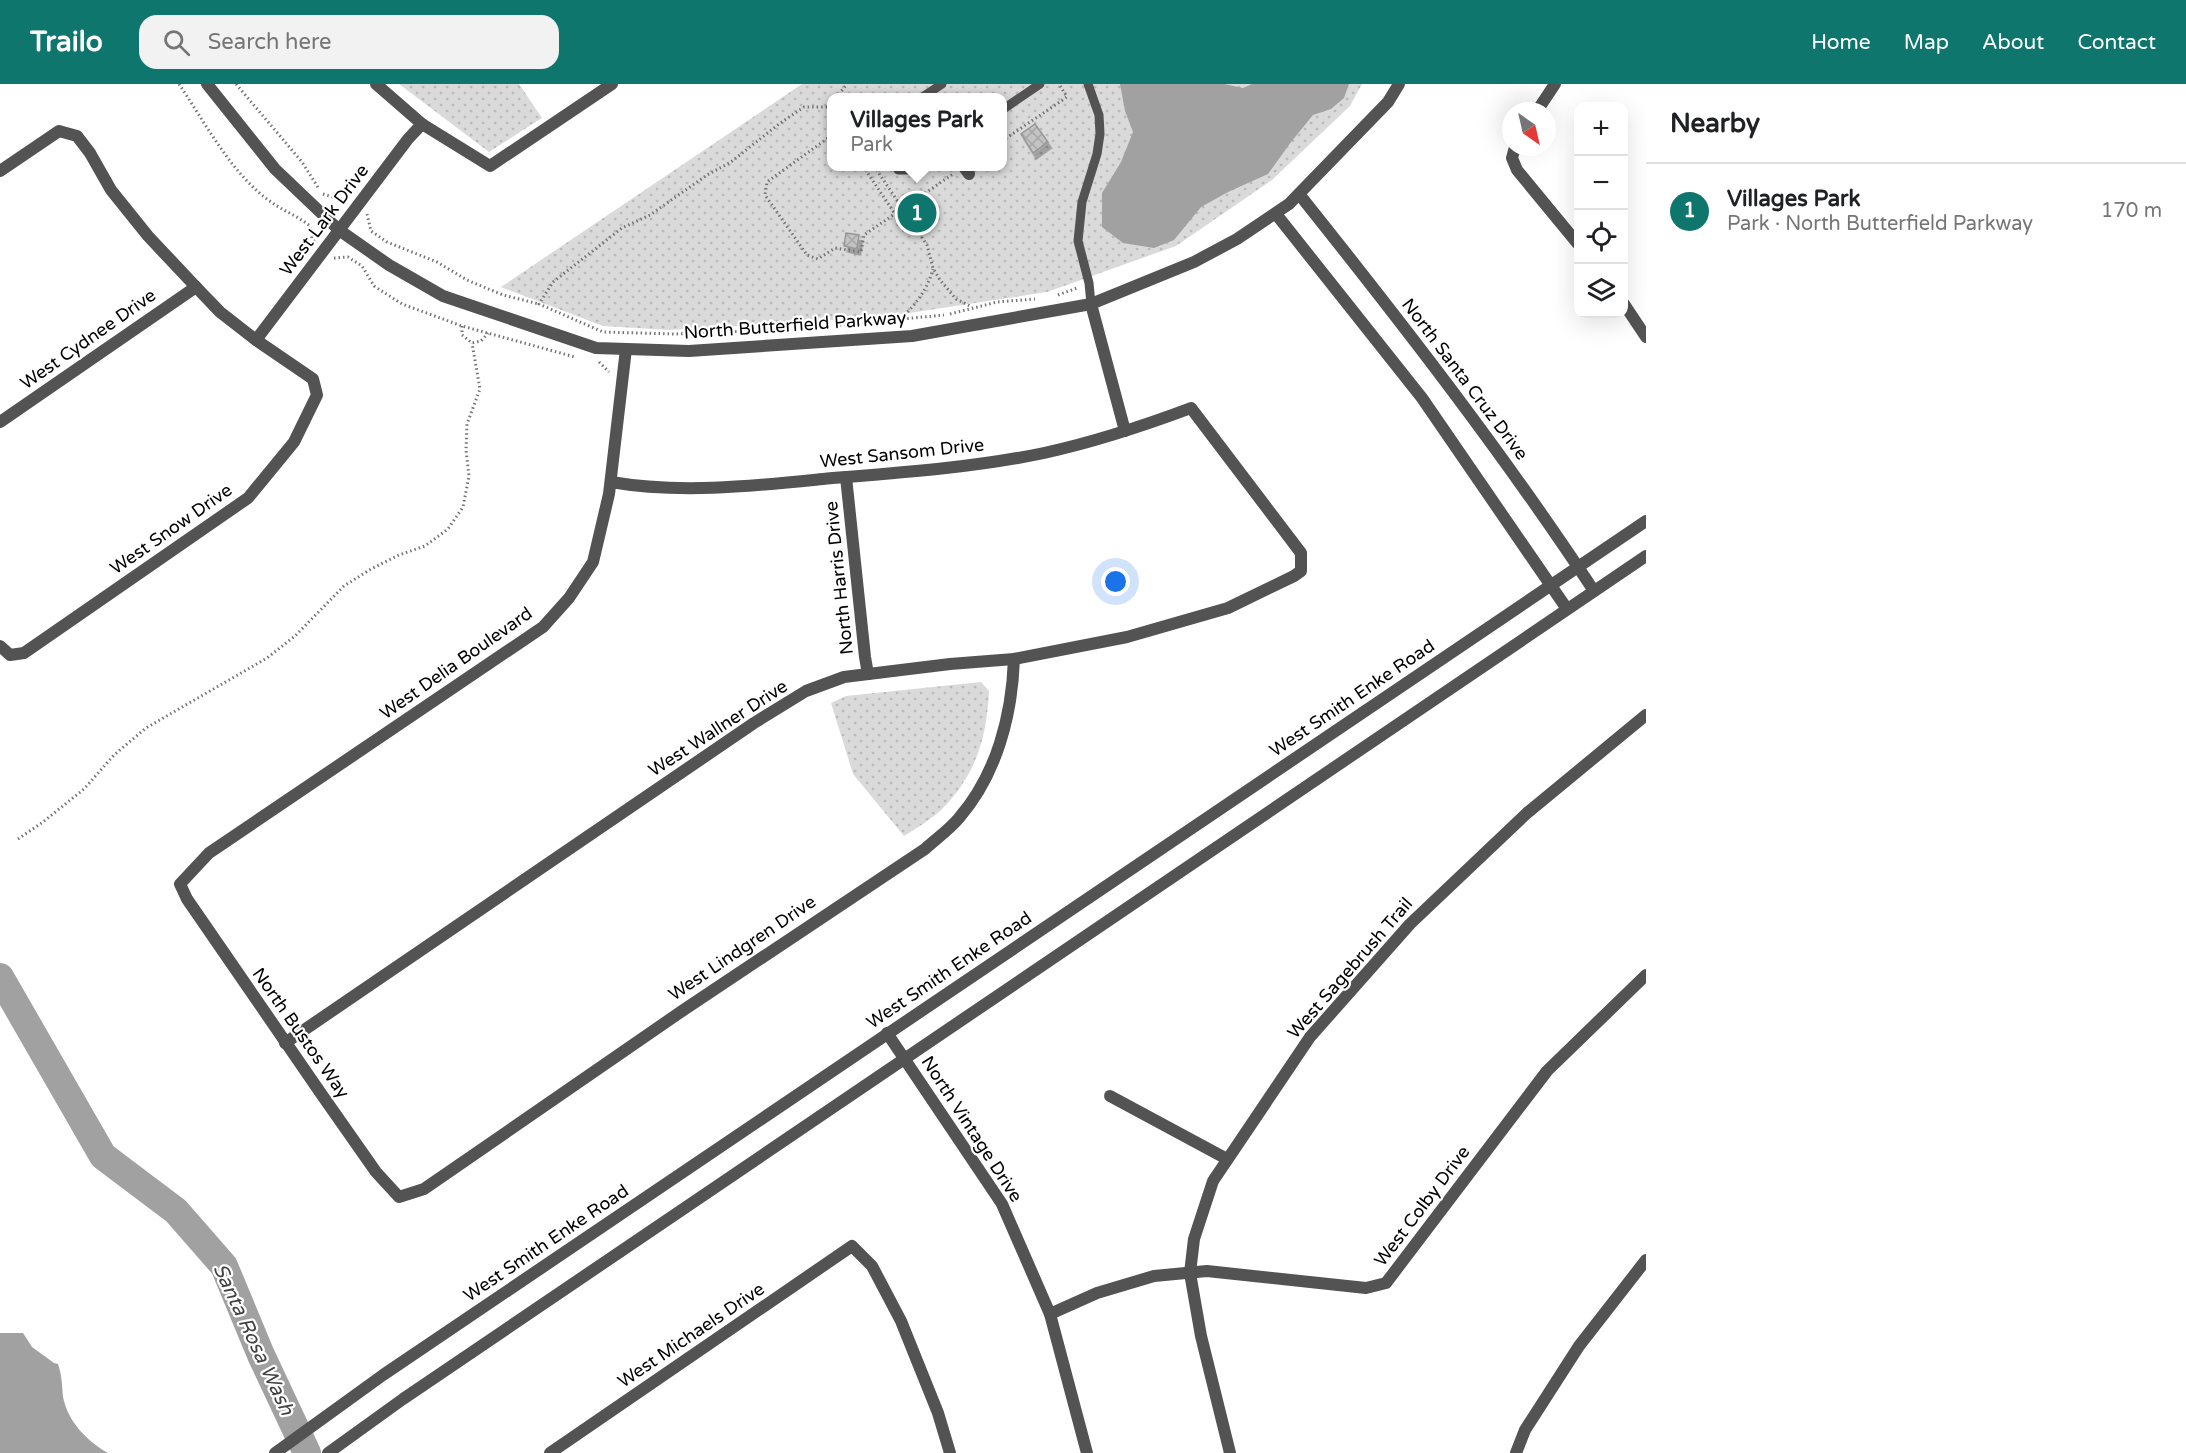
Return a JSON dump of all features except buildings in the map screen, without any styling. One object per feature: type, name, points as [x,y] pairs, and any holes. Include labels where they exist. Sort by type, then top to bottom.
[{"type":"street","name":"North Butterfield Parkway","points":[[207,84],[275,169],[339,230],[389,266],[443,297],[596,348],[689,351],[912,336],[1090,304],[1194,262],[1276,214],[1299,194],[1388,102],[1399,84]]},
{"type":"street","points":[[376,84],[422,124],[490,166],[612,84]]},
{"type":"street","points":[[1544,102],[1555,84]]},
{"type":"street","name":"West Lark Drive","points":[[256,340],[408,139],[422,124]]},
{"type":"street","points":[[0,171],[59,131],[77,135],[111,190],[148,236],[220,312],[256,340]]},
{"type":"street","points":[[1513,156],[1517,170],[1574,239]]},
{"type":"street","name":"North Santa Cruz Drive","points":[[1299,194],[1434,364],[1594,591]]},
{"type":"street","points":[[1276,214],[1422,398],[1567,609]]},
{"type":"street","name":"West Cydnee Drive","points":[[0,422],[196,287]]},
{"type":"street","points":[[1090,304],[1125,431]]},
{"type":"street","points":[[1628,311],[1646,337]]},
{"type":"street","name":"West Snow Drive","points":[[0,646],[10,655],[24,653],[248,498],[294,442],[317,395],[313,379],[256,340]]},
{"type":"street","name":"West Delia Boulevard","points":[[180,884],[209,853],[543,627],[569,598],[593,562],[610,482],[626,349]]},
{"type":"street","name":"West Sansom Drive","points":[[610,482],[675,488],[751,486],[967,465],[1043,453],[1125,431],[1191,408],[1301,553],[1301,570]]},
{"type":"street","name":"North Harris Drive","points":[[846,477],[868,674]]},
{"type":"street","name":"West Smith Enke Road","points":[[275,1453],[383,1375],[1646,521]]},
{"type":"street","points":[[328,1453],[905,1058],[1646,556]]},
{"type":"street","name":"West Wallner Drive","points":[[285,1043],[754,723],[806,691],[844,677],[1014,659],[1127,637],[1228,608],[1294,576],[1301,570]]},
{"type":"street","name":"West Lindgren Drive","points":[[399,1197],[424,1189],[682,1011],[925,849],[959,818],[988,771],[1003,740],[1014,659]]},
{"type":"street","name":"West Sagebrush Trail","points":[[1230,1453],[1201,1336],[1190,1273],[1194,1239],[1213,1181],[1310,1037],[1410,924],[1527,813],[1646,715]]},
{"type":"street","name":"North Bustos Way","points":[[180,884],[187,899],[285,1043],[376,1172],[399,1197]]},
{"type":"street","name":"West Colby Drive","points":[[1050,1314],[1097,1293],[1154,1276],[1207,1271],[1366,1288],[1386,1283],[1547,1071],[1646,975]]},
{"type":"street","name":"North Vintage Drive","points":[[887,1033],[1002,1204],[1050,1314],[1087,1453]]},
{"type":"street","points":[[1110,1096],[1227,1159]]},
{"type":"street","name":"West Michaels Drive","points":[[549,1453],[852,1246],[872,1266],[901,1321],[938,1413],[950,1453]]},
{"type":"street","points":[[1516,1453],[1525,1430],[1579,1346],[1646,1260]]},
{"type":"lane","points":[[928,93],[942,84]]},
{"type":"lane","points":[[1007,107],[1040,84]]},
{"type":"lane","points":[[1088,84],[1099,115],[1100,134],[1097,154],[1082,202],[1078,241],[1089,284],[1090,304]]},
{"type":"path","points":[[236,84],[302,162],[324,195],[339,199],[348,198],[368,215],[370,231],[387,242],[437,262],[467,280],[503,295],[539,304],[603,332],[674,334],[785,329]]},
{"type":"path","points":[[1007,138],[1067,97],[1059,84]]},
{"type":"path","points":[[539,304],[552,282],[613,235],[651,215],[706,175],[731,162],[804,107],[827,107]]},
{"type":"path","points":[[827,139],[768,182],[765,195],[807,255],[818,259],[835,248],[861,252],[864,235],[964,171]]},
{"type":"path","points":[[865,171],[895,214]]},
{"type":"path","points":[[877,171],[927,245],[933,268],[948,292],[973,308]]},
{"type":"path","points":[[900,319],[910,311],[930,281],[933,268]]},
{"type":"path","points":[[1053,297],[1089,284]]},
{"type":"path","points":[[840,325],[948,314],[997,302],[1032,298],[1039,300]]},
{"type":"path","points":[[18,839],[84,789],[114,755],[146,728],[267,658],[296,636],[344,586],[399,555],[425,546],[448,529],[463,507],[469,476],[466,450],[467,424],[480,389],[472,343],[462,335],[462,326]]},
{"type":"path","points":[[472,343],[481,341],[488,333]]},
{"type":"shaded area","points":[[399,84],[519,84],[542,118],[489,152]]},
{"type":"shaded area","points":[[802,84],[1362,84],[1350,106],[1272,180],[1176,246],[1047,292],[883,317],[669,330],[603,326],[501,287]]},
{"type":"shaded area","points":[[1120,84],[1224,84],[1243,88],[1252,84],[1349,84],[1344,98],[1331,109],[1313,115],[1268,174],[1201,207],[1174,240],[1154,248],[1123,243],[1102,227],[1102,193],[1121,162],[1133,132],[1125,111]]},
{"type":"shaded area","points":[[981,682],[989,691],[988,708],[978,755],[971,769],[954,796],[942,809],[904,836],[853,774],[831,703],[846,696]]},
{"type":"shaded area","points":[[0,1333],[23,1333],[32,1347],[58,1364],[63,1397],[69,1415],[86,1437],[108,1453],[0,1453]]},
{"type":"waterway","name":"Santa Rosa Wash","points":[[0,977],[103,1156],[176,1211],[224,1266],[261,1355],[307,1453]]},
{"type":"place","name":"Villages Park","points":[[917,213]]}]
